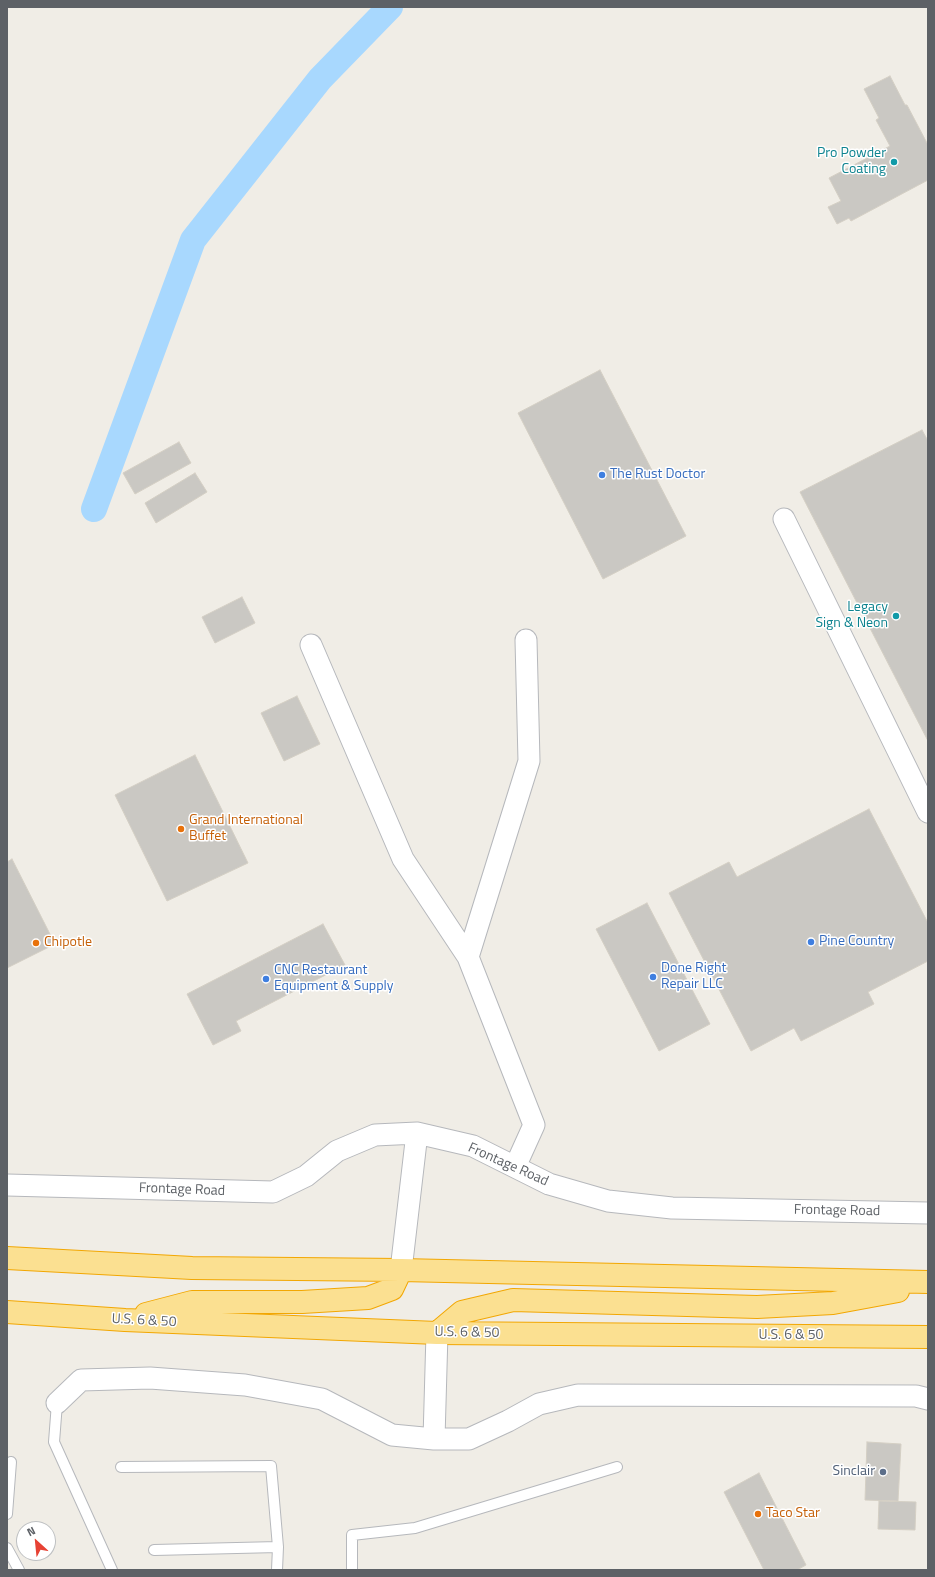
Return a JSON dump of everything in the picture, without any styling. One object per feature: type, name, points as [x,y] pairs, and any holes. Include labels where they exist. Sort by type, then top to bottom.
[{"type":"highway","points":[[7,1258],[192,1268],[401,1270],[928,1282]]},
{"type":"highway","points":[[125,1320],[192,1302],[302,1302],[368,1298],[392,1289],[401,1270]]},
{"type":"highway","points":[[437,1333],[462,1312],[513,1300],[756,1307],[833,1303],[928,1286]]},
{"type":"highway","name":"U.S. 6 & 50","points":[[7,1312],[125,1320],[437,1333],[928,1337]]},
{"type":"street","points":[[784,518],[928,812]]},
{"type":"street","points":[[468,956],[529,761],[526,640]]},
{"type":"street","points":[[311,645],[403,859],[468,956],[534,1125],[515,1167]]},
{"type":"street","points":[[401,1270],[417,1133]]},
{"type":"street","name":"Frontage Road","points":[[7,1186],[272,1192],[306,1176],[337,1151],[375,1135],[417,1133],[472,1146],[549,1184],[608,1201],[672,1208],[928,1213]]},
{"type":"street","points":[[434,1439],[437,1333]]},
{"type":"street","points":[[57,1403],[81,1380],[150,1378],[245,1385],[322,1399],[392,1435],[434,1439],[469,1439],[508,1421],[539,1404],[578,1395],[908,1396],[928,1399]]},
{"type":"lane","points":[[57,1403],[54,1442],[112,1570]]},
{"type":"lane","points":[[7,1514],[11,1462]]},
{"type":"lane","points":[[121,1467],[271,1466],[278,1547],[277,1570]]},
{"type":"lane","points":[[352,1570],[352,1535],[415,1528],[617,1467]]},
{"type":"lane","points":[[154,1550],[278,1547]]},
{"type":"lane","points":[[7,1548],[19,1570]]},
{"type":"building","name":"Pro Powder Coating","points":[[890,76],[928,145],[928,180],[851,221],[849,218],[837,224],[828,207],[841,201],[829,178],[890,146],[876,120],[879,118],[864,89]]},
{"type":"building","name":"The Rust Doctor","points":[[600,370],[686,536],[603,579],[518,413]]},
{"type":"building","name":"Legacy Sign & Neon","points":[[922,430],[928,441],[928,741],[800,492]]},
{"type":"building","points":[[179,442],[191,463],[135,494],[123,473]]},
{"type":"building","points":[[195,473],[207,492],[156,523],[145,503]]},
{"type":"building","points":[[242,597],[255,623],[215,643],[202,617]]},
{"type":"building","points":[[297,696],[320,744],[284,761],[261,713]]},
{"type":"building","name":"Grand International Buffet","points":[[195,755],[248,863],[167,901],[115,795]]},
{"type":"building","name":"Pine Country","points":[[869,809],[928,923],[928,961],[868,992],[874,1004],[801,1041],[794,1028],[751,1051],[669,893],[729,862],[737,877]]},
{"type":"building","points":[[12,859],[55,944],[7,968],[7,862]]},
{"type":"building","name":"Done Right Repair LLC","points":[[647,903],[710,1024],[659,1051],[596,929]]},
{"type":"building","name":"CNC Restaurant Equipment & Supply","points":[[323,924],[345,965],[236,1021],[241,1031],[213,1045],[187,994]]},
{"type":"building","name":"Sinclair","points":[[867,1442],[901,1444],[898,1501],[865,1500]]},
{"type":"building","name":"Taco Star","points":[[759,1473],[806,1565],[797,1570],[764,1570],[724,1492]]},
{"type":"building","points":[[879,1501],[916,1502],[915,1530],[878,1529]]},
{"type":"waterway","points":[[94,509],[193,240],[320,79],[390,7]]},
{"type":"place","name":"Pro Powder Coating","points":[[894,162]]},
{"type":"place","name":"The Rust Doctor","points":[[602,475]]},
{"type":"place","name":"Legacy Sign & Neon","points":[[896,616]]},
{"type":"place","name":"Grand International Buffet","points":[[181,829]]},
{"type":"place","name":"Pine Country","points":[[811,942]]},
{"type":"place","name":"Chipotle","points":[[36,943]]},
{"type":"place","name":"Done Right Repair LLC","points":[[653,977]]},
{"type":"place","name":"CNC Restaurant Equipment & Supply","points":[[266,979]]},
{"type":"place","name":"Sinclair","points":[[883,1472]]},
{"type":"place","name":"Taco Star","points":[[758,1514]]}]
